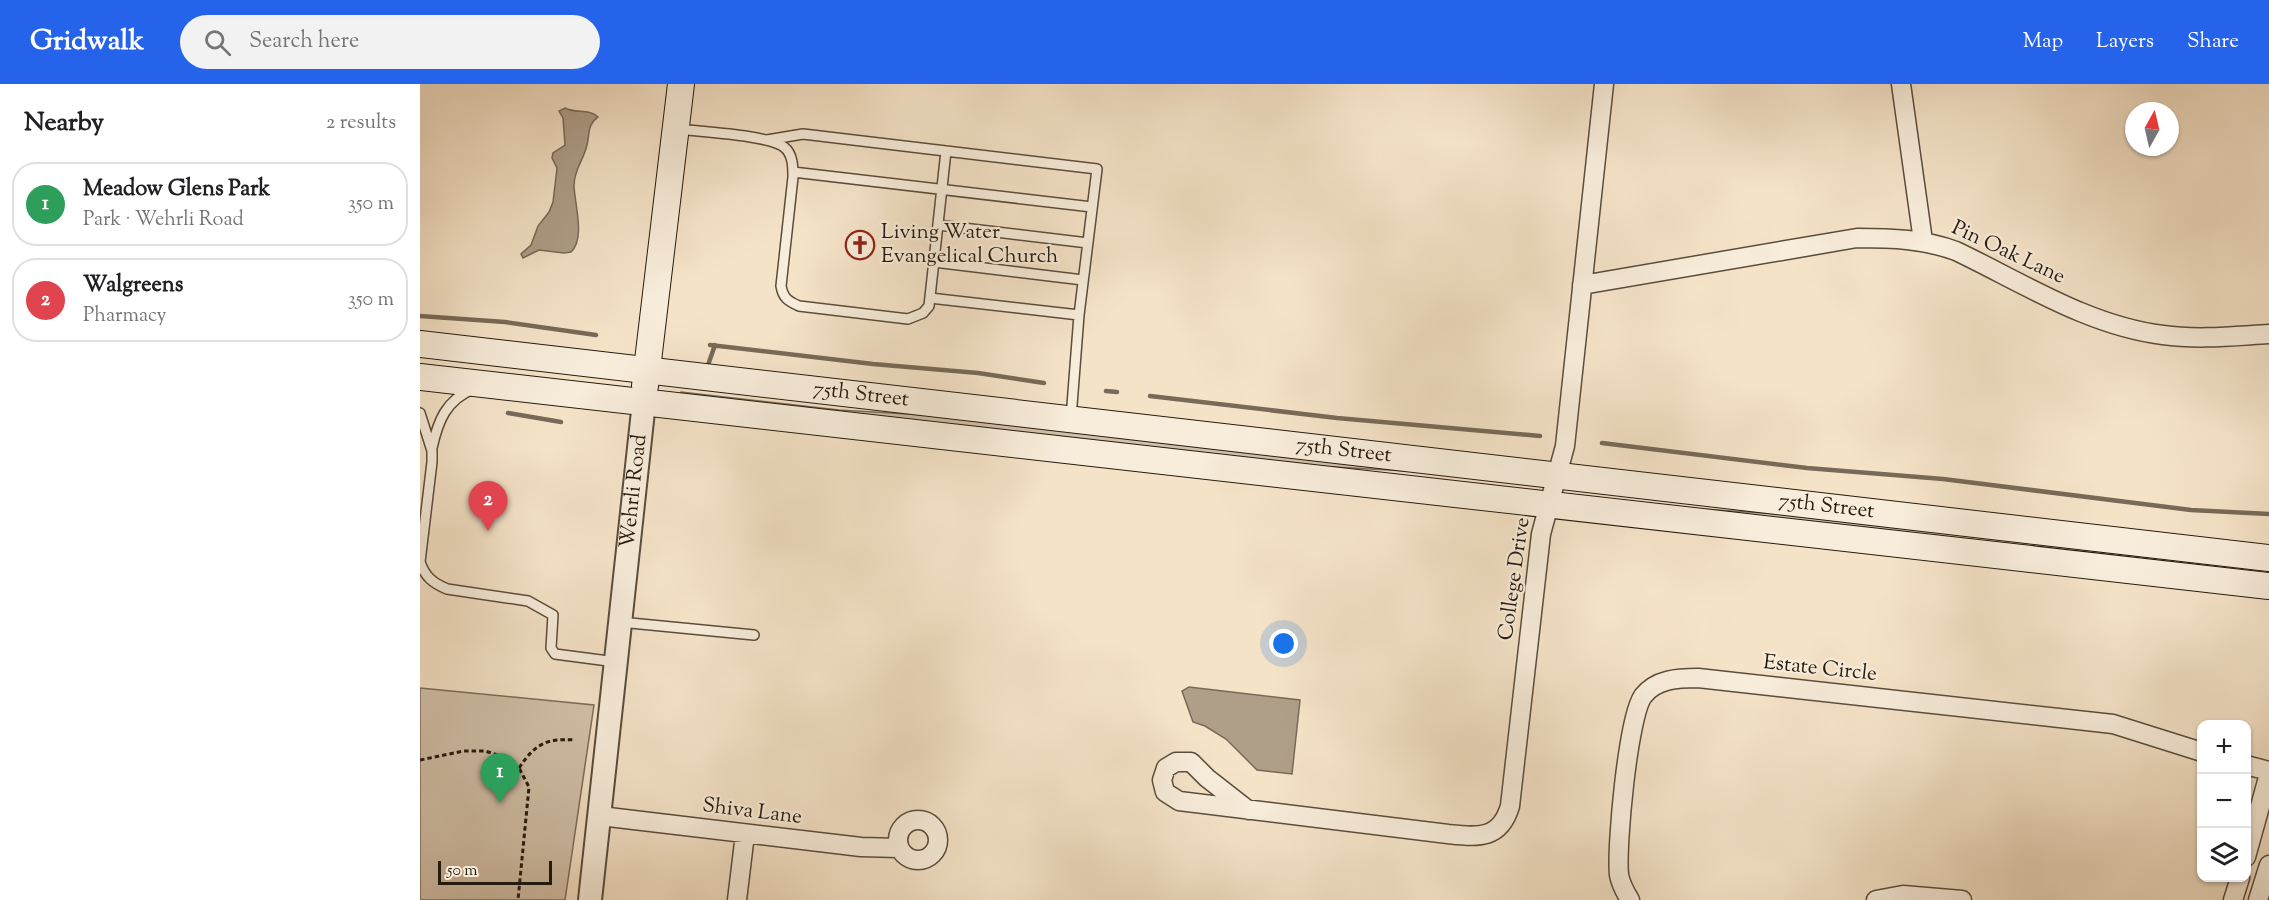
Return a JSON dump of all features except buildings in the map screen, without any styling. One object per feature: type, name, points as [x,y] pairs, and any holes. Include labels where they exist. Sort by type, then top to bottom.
[{"type":"main road","name":"Wehrli Road","points":[[644,402],[681,84]]},
{"type":"main road","name":"75th Street","points":[[420,345],[1071,418],[2269,558]]},
{"type":"main road","name":"75th Street","points":[[420,377],[2269,586]]},
{"type":"street","name":"College Drive","points":[[1248,810],[1475,836],[1485,835],[1501,825],[1507,817],[1541,534],[1565,446],[1604,84]]},
{"type":"street","points":[[1901,84],[1923,241]]},
{"type":"street","name":"Pin Oak Lane","points":[[1582,285],[1857,238],[1897,238],[1923,241],[1956,251],[2096,319],[2125,328],[2186,337],[2269,334]]},
{"type":"street","name":"Wehrli Road","points":[[590,900],[644,402]]},
{"type":"street","name":"Estate Circle","points":[[1630,900],[1621,883],[1618,852],[1633,720],[1642,698],[1651,688],[1676,678],[1698,678],[2113,724],[2197,750]]},
{"type":"street","points":[[2251,766],[2269,772],[2251,842]]},
{"type":"street","name":"Shiva Lane","points":[[600,816],[861,847],[899,848]]},
{"type":"street","points":[[737,900],[745,834]]},
{"type":"street","points":[[2258,900],[2269,865]]},
{"type":"street","points":[[2233,900],[2239,882]]},
{"type":"street","points":[[1876,900],[1903,895],[1962,900]]},
{"type":"lane","points":[[676,129],[767,140],[783,146],[789,154],[793,172],[781,286],[782,295],[789,302],[798,306],[908,319],[923,313],[929,306],[946,151]]},
{"type":"lane","points":[[767,140],[804,134],[1097,169],[1079,315],[1071,418]]},
{"type":"lane","points":[[793,172],[1092,207]]},
{"type":"lane","points":[[938,225],[1088,243]]},
{"type":"lane","points":[[934,262],[1083,280]]},
{"type":"lane","points":[[930,298],[1079,315]]},
{"type":"lane","points":[[487,384],[466,392],[452,401],[437,426],[432,450],[420,562],[424,575],[435,584],[447,589],[528,601],[553,615],[551,648],[555,654],[616,662]]},
{"type":"lane","points":[[420,413],[432,450]]},
{"type":"lane","points":[[620,622],[754,636]]},
{"type":"path","points":[[519,768],[534,749],[546,741],[575,740]]},
{"type":"path","points":[[420,760],[464,752],[485,751],[519,768],[529,787],[518,900]]},
{"type":"shaded area","points":[[565,108],[591,113],[598,117],[590,126],[586,150],[574,180],[578,238],[571,252],[539,250],[523,258],[521,254],[531,245],[538,226],[549,212],[553,202],[557,168],[552,158],[553,153],[565,145],[563,118],[559,111]]},
{"type":"shaded area","points":[[681,392],[839,410],[976,418],[1425,472],[1279,464],[681,395]]},
{"type":"shaded area","points":[[1701,509],[1846,518],[2269,567],[2269,576]]},
{"type":"shaded area","points":[[1189,687],[1300,700],[1292,774],[1257,770],[1226,739],[1205,726],[1193,722],[1182,691]]},
{"type":"shaded area","points":[[420,688],[594,705],[565,900],[420,900]]},
{"type":"waterway","points":[[420,316],[505,322],[596,335]]},
{"type":"waterway","points":[[710,345],[873,364],[978,373],[1044,383]]},
{"type":"waterway","points":[[705,367],[708,365],[715,345]]},
{"type":"waterway","points":[[1106,391],[1117,392]]},
{"type":"waterway","points":[[1150,396],[1337,418],[1540,436]]},
{"type":"waterway","points":[[508,413],[561,422]]},
{"type":"waterway","points":[[1602,443],[1807,468],[1943,479],[2191,510],[2269,514]]},
{"type":"place","name":"Living Water Evangelical Church","points":[[860,245]]},
{"type":"place","name":"Walgreens","points":[[488,531]]},
{"type":"place","name":"Meadow Glens Park","points":[[500,803]]}]
